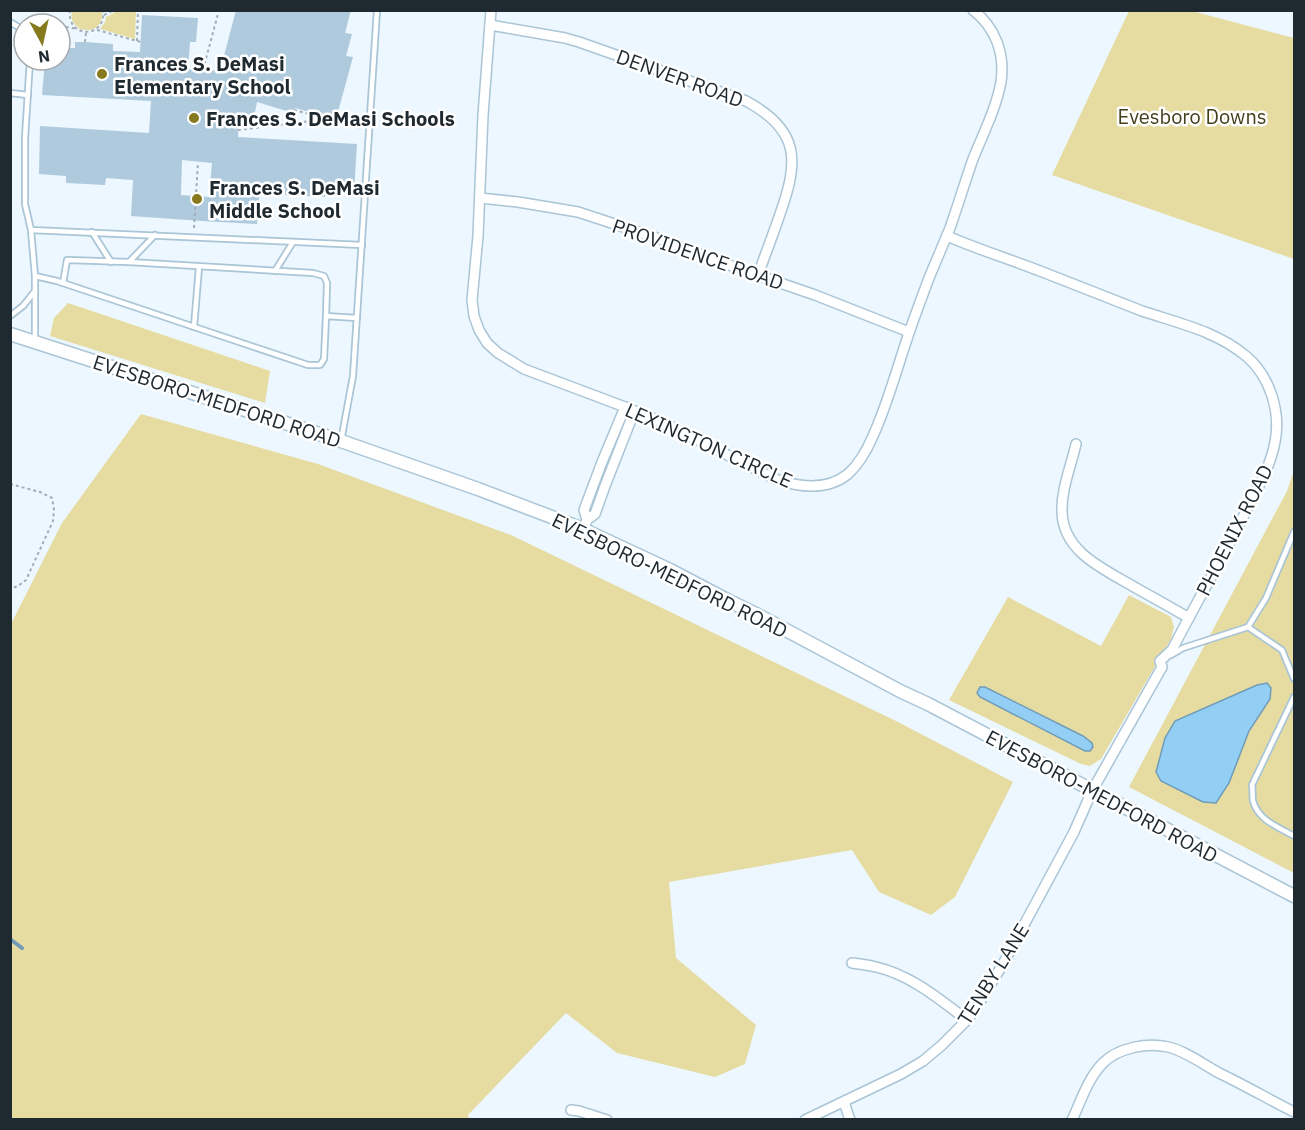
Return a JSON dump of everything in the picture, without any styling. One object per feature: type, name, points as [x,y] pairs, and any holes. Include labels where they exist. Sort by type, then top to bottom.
[{"type":"street","name":"LEXINGTON CIRCLE","points":[[490,10],[472,300],[474,316],[487,343],[498,353],[524,369],[664,423],[757,471],[791,485],[814,486],[836,481],[848,473],[858,462],[873,436],[892,388],[909,332],[992,114],[1001,82],[1002,67],[992,29],[978,12]]},
{"type":"street","name":"DENVER ROAD","points":[[490,25],[565,38],[589,45],[746,100],[773,118],[789,144],[792,172],[782,210],[758,275]]},
{"type":"street","name":"PROVIDENCE ROAD","points":[[480,198],[578,212],[815,295],[909,332]]},
{"type":"street","name":"PHOENIX ROAD","points":[[946,236],[1216,337],[1248,357],[1260,371],[1269,387],[1274,404],[1277,422],[1271,458],[1256,492],[1172,650],[1160,661],[1162,667],[1092,791]]},
{"type":"street","name":"EVESBORO-MEDFORD ROAD","points":[[10,334],[341,441],[585,525],[1294,896]]},
{"type":"street","points":[[585,525],[584,510],[625,407]]},
{"type":"street","points":[[585,525],[596,514],[634,412]]},
{"type":"street","points":[[1076,444],[1063,498],[1063,524],[1068,536],[1076,547],[1098,566],[1189,618]]},
{"type":"street","name":"TENBY LANE","points":[[805,1119],[901,1074],[929,1056],[955,1034],[976,1008],[1003,964],[1071,839],[1092,791]]},
{"type":"street","points":[[852,963],[876,967],[902,976],[934,995],[967,1020]]},
{"type":"street","points":[[1072,1119],[1090,1081],[1105,1061],[1127,1049],[1154,1045],[1168,1047],[1195,1059],[1294,1112]]},
{"type":"street","points":[[844,1102],[850,1119]]},
{"type":"street","points":[[571,1110],[579,1110],[607,1119]]},
{"type":"lane","points":[[341,441],[353,376],[377,10]]},
{"type":"lane","points":[[30,72],[27,95],[25,204],[31,230],[35,276],[35,341]]},
{"type":"lane","points":[[10,93],[27,95]]},
{"type":"lane","points":[[31,230],[362,245]]},
{"type":"lane","points":[[92,232],[111,262]]},
{"type":"lane","points":[[129,262],[155,235]]},
{"type":"lane","points":[[274,271],[293,242]]},
{"type":"lane","points":[[35,276],[63,283],[309,366],[320,365],[324,359],[327,283],[324,276],[313,273],[68,260],[63,283]]},
{"type":"lane","points":[[194,327],[199,267]]},
{"type":"lane","points":[[10,316],[23,306],[35,291]]},
{"type":"lane","points":[[326,316],[357,318]]},
{"type":"lane","points":[[1160,661],[1183,648],[1248,627],[1266,598],[1294,532]]},
{"type":"lane","points":[[1248,627],[1282,650],[1294,679]]},
{"type":"lane","points":[[1294,697],[1252,785],[1253,800],[1259,813],[1270,823],[1294,836]]},
{"type":"path","points":[[70,10],[69,17],[77,29]]},
{"type":"path","points":[[72,28],[86,32],[96,29],[102,23],[104,10]]},
{"type":"path","points":[[104,15],[114,10]]},
{"type":"path","points":[[96,29],[139,42],[138,10]]},
{"type":"path","points":[[203,70],[219,10]]},
{"type":"path","points":[[85,42],[86,32]]},
{"type":"path","points":[[294,110],[370,130]]},
{"type":"path","points":[[238,130],[327,119]]},
{"type":"path","points":[[193,237],[198,162]]},
{"type":"path","points":[[10,484],[40,492],[52,498],[54,509],[53,521],[26,580],[10,590]]},
{"type":"green space","points":[[72,10],[102,11],[100,24],[90,30],[80,29],[73,21]]},
{"type":"green space","points":[[119,10],[136,11],[135,39],[100,29],[106,17]]},
{"type":"green space","name":"Evesboro Downs","points":[[1129,11],[1192,11],[1294,38],[1294,259],[1052,175]]},
{"type":"green space","points":[[68,303],[270,371],[265,403],[50,336],[54,318]]},
{"type":"green space","points":[[141,414],[318,464],[511,535],[898,722],[1013,782],[955,897],[931,915],[879,892],[852,850],[669,882],[676,958],[756,1025],[745,1064],[715,1077],[617,1053],[566,1013],[468,1115],[469,1119],[11,1119],[11,624],[62,523]]},
{"type":"green space","points":[[1294,470],[1294,873],[1129,787],[1287,491]]},
{"type":"green space","points":[[1129,595],[1171,617],[1174,627],[1171,639],[1101,759],[1090,766],[1081,764],[949,700],[1008,597],[1101,646]]},
{"type":"water","points":[[1267,683],[1271,688],[1270,699],[1249,731],[1229,783],[1216,803],[1203,802],[1161,781],[1156,772],[1165,738],[1175,721],[1257,685]]},
{"type":"water","points":[[980,687],[985,687],[1083,736],[1092,743],[1093,747],[1090,751],[1085,751],[980,697],[977,693]]},
{"type":"building","name":"Frances S. DeMasi Schools","points":[[236,10],[351,10],[345,33],[352,34],[346,56],[353,57],[336,119],[295,108],[293,113],[257,102],[255,112],[249,116],[239,115],[238,137],[357,144],[354,192],[325,191],[325,197],[285,195],[285,188],[260,187],[257,224],[202,221],[131,216],[133,180],[106,178],[105,185],[66,183],[66,176],[39,174],[40,126],[149,133],[151,101],[42,95],[44,72],[72,72],[72,48],[75,48],[75,42],[113,44],[113,51],[140,52],[142,15],[198,18],[196,42],[190,42],[188,69],[220,71]],"holes":[[[182,160],[212,163],[209,197],[181,195]]]},
{"type":"waterway","points":[[10,939],[22,948]]},
{"type":"place","name":"Frances S. DeMasi Elementary School","points":[[102,74]]},
{"type":"place","name":"Frances S. DeMasi Schools","points":[[194,118]]},
{"type":"place","name":"Frances S. DeMasi Middle School","points":[[197,199]]}]
